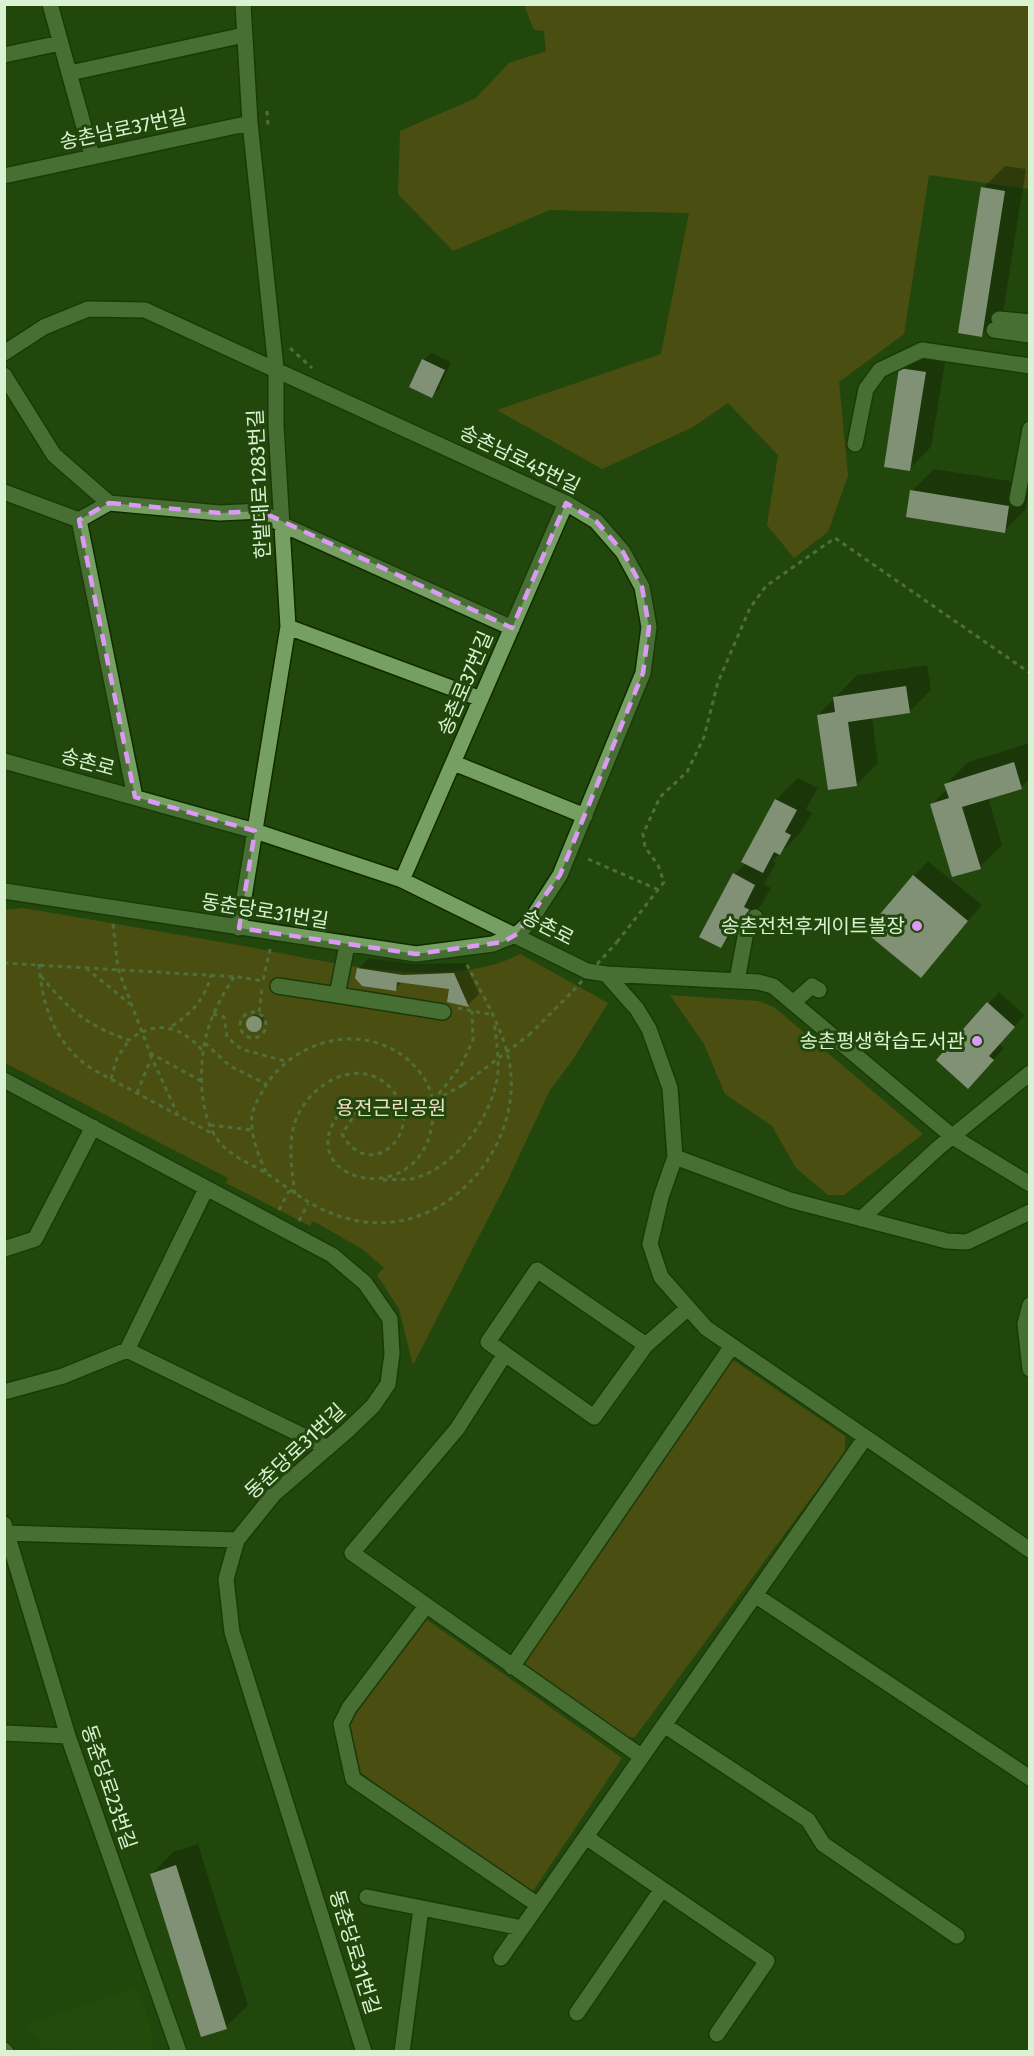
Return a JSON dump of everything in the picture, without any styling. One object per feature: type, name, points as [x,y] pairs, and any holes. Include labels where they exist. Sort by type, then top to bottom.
[{"type":"street","points":[[50,4],[92,156]]},
{"type":"street","name":"한밭대로1283번길","points":[[239,928],[288,627],[281,524],[276,368],[250,123],[243,4]]},
{"type":"street","points":[[70,73],[244,35]]},
{"type":"street","points":[[4,55],[60,43]]},
{"type":"street","name":"송촌남로37번길","points":[[4,176],[250,123]]},
{"type":"street","name":"송촌남로45번길","points":[[4,353],[44,327],[88,309],[145,310],[276,368],[566,503],[596,521],[623,552],[642,587],[649,627],[644,673],[560,875],[529,923],[517,934]]},
{"type":"street","points":[[1029,322],[997,325],[1029,335]]},
{"type":"street","points":[[855,444],[866,389],[880,370],[922,350],[1029,366]]},
{"type":"street","points":[[4,375],[54,455],[109,503]]},
{"type":"street","points":[[1017,499],[1029,429]]},
{"type":"street","points":[[4,492],[79,520]]},
{"type":"street","points":[[79,520],[109,503],[220,513],[260,511],[281,524],[512,627]]},
{"type":"street","name":"송촌로37번길","points":[[402,880],[566,503]]},
{"type":"street","points":[[79,520],[135,796]]},
{"type":"street","points":[[288,627],[481,699]]},
{"type":"street","name":"송촌로","points":[[4,761],[255,831],[402,880],[517,934],[587,971],[606,974],[737,980],[773,986],[795,1001],[953,1137],[1029,1184]]},
{"type":"street","points":[[454,763],[585,816]]},
{"type":"street","name":"동춘당로31번길","points":[[4,891],[417,954],[493,944],[517,934]]},
{"type":"street","points":[[737,980],[746,932],[755,916]]},
{"type":"street","points":[[337,995],[347,945]]},
{"type":"street","points":[[606,974],[637,1009],[658,1050],[670,1088],[675,1157],[661,1197],[650,1244],[661,1277],[706,1328],[1029,1550]]},
{"type":"street","points":[[270,984],[448,1009]]},
{"type":"street","points":[[795,1001],[812,986],[819,990]]},
{"type":"street","points":[[861,1219],[1029,1073]]},
{"type":"street","name":"동춘당로31번길","points":[[4,1080],[333,1255],[365,1283],[390,1319],[392,1354],[388,1384],[373,1406],[274,1494],[237,1540],[226,1579],[232,1632],[364,2052]]},
{"type":"street","points":[[4,1249],[35,1239],[93,1127]]},
{"type":"street","points":[[675,1157],[790,1200],[947,1241],[967,1242],[1029,1212]]},
{"type":"street","points":[[4,1392],[63,1376],[127,1350],[206,1189]]},
{"type":"street","points":[[646,1345],[537,1270],[488,1342],[594,1417],[646,1345],[688,1308]]},
{"type":"street","points":[[1029,1305],[1025,1324],[1029,1369]]},
{"type":"street","points":[[512,1667],[732,1346]]},
{"type":"street","points":[[127,1350],[328,1448]]},
{"type":"street","points":[[505,1354],[458,1429],[352,1553],[642,1757]]},
{"type":"street","points":[[501,1958],[865,1438]]},
{"type":"street","name":"동춘당로23번길","points":[[179,2052],[68,1736],[6,1530],[237,1540]]},
{"type":"street","points":[[755,1595],[1029,1778]]},
{"type":"street","points":[[426,1606],[350,1708],[341,1724],[353,1779],[538,1905]]},
{"type":"street","points":[[664,1725],[808,1820],[823,1844],[957,1936]]},
{"type":"street","points":[[4,1733],[68,1736]]},
{"type":"street","points":[[586,1837],[767,1960],[717,2034]]},
{"type":"street","points":[[577,2013],[662,1888]]},
{"type":"street","points":[[367,1897],[522,1928]]},
{"type":"street","points":[[402,2052],[421,1908]]},
{"type":"path","points":[[266,101],[268,137]]},
{"type":"path","points":[[289,346],[319,373]]},
{"type":"path","points":[[433,1101],[464,1085],[530,1035],[617,942],[659,890],[664,882],[657,865],[645,847],[643,834],[660,797],[687,772],[704,736],[718,682],[750,608],[766,586],[835,538],[1029,673]]},
{"type":"path","points":[[588,859],[659,890]]},
{"type":"path","points":[[112,921],[118,969],[130,1005],[151,1059],[178,1115]]},
{"type":"path","points":[[258,1012],[270,984],[270,949]]},
{"type":"path","points":[[4,963],[212,975],[270,984]]},
{"type":"path","points":[[39,964],[41,992],[50,1020],[67,1047],[80,1061],[215,1134]]},
{"type":"path","points":[[234,977],[213,1014],[203,1051],[203,1082],[210,1125],[215,1134],[223,1146],[250,1166],[267,1173],[320,1211],[366,1222],[385,1222],[404,1219],[430,1210],[462,1190],[482,1169],[498,1144],[507,1123],[511,1089],[508,1057],[493,1015],[467,965]]},
{"type":"path","points":[[85,967],[130,1005]]},
{"type":"path","points":[[40,975],[60,1000],[80,1018],[97,1028],[129,1040]]},
{"type":"path","points":[[111,1079],[117,1058],[129,1040],[140,1032],[171,1027],[194,1010],[203,998],[212,975]]},
{"type":"path","points":[[448,1009],[493,1015]]},
{"type":"path","points":[[433,1101],[462,1066],[473,1040],[472,1011]]},
{"type":"path","points":[[250,1012],[258,1012],[265,1018],[265,1030],[255,1037],[247,1036],[241,1030],[242,1017],[250,1012]]},
{"type":"path","points":[[213,1014],[224,1017],[227,1037],[241,1049],[285,1061]]},
{"type":"path","points":[[295,1195],[291,1146],[294,1126],[301,1108],[312,1095],[338,1075],[360,1074],[376,1077],[399,1099],[403,1115],[401,1133],[392,1146],[379,1155],[363,1155],[349,1146],[342,1134],[358,1110],[341,1111],[332,1122],[330,1130],[330,1155],[350,1176],[364,1180],[413,1179],[445,1163],[465,1145],[480,1124],[493,1097],[498,1072],[493,1015]]},
{"type":"path","points":[[171,1027],[193,1040],[203,1051]]},
{"type":"path","points":[[267,1173],[257,1153],[252,1130],[252,1113],[266,1084],[285,1061],[310,1046],[341,1039],[369,1041],[388,1047],[408,1060],[425,1079],[433,1101],[434,1126],[416,1160],[405,1169],[379,1180]]},
{"type":"path","points":[[205,1043],[230,1066],[266,1084]]},
{"type":"path","points":[[150,1053],[203,1082]]},
{"type":"path","points":[[136,1093],[151,1059]]},
{"type":"path","points":[[210,1125],[252,1130]]},
{"type":"path","points":[[278,1212],[290,1191]]},
{"type":"path","points":[[298,1224],[308,1204]]},
{"type":"highlighted area","points":[[109,503],[220,513],[260,511],[512,628],[566,503],[596,521],[623,552],[642,587],[649,627],[643,673],[560,875],[517,934],[503,942],[416,954],[239,928],[255,831],[135,797],[79,520]]},
{"type":"shaded area","points":[[137,1988],[150,2023],[153,2050],[43,2048],[26,2025]]},
{"type":"green space","points":[[524,5],[1029,5],[1029,189],[929,175],[904,334],[839,382],[848,476],[828,532],[794,558],[767,525],[778,455],[728,403],[693,427],[602,469],[497,410],[661,354],[689,213],[550,210],[453,251],[398,194],[400,131],[476,98],[509,63],[546,51],[544,31],[534,30]]},
{"type":"green space","name":"용전근린공원","points":[[23,908],[381,970],[456,971],[490,966],[520,954],[608,1003],[572,1061],[550,1090],[507,1182],[413,1365],[399,1309],[377,1275],[384,1268],[362,1249],[313,1221],[310,1226],[226,1183],[228,1178],[5,1063],[4,910]]},
{"type":"green space","points":[[670,995],[758,1001],[774,1007],[923,1134],[844,1195],[828,1195],[796,1168],[772,1126],[725,1094],[704,1044]]},
{"type":"green space","points":[[733,1360],[845,1436],[845,1452],[635,1737],[627,1738],[527,1668],[524,1656]]},
{"type":"green space","points":[[426,1619],[622,1758],[531,1894],[354,1768],[348,1723]]},
{"type":"building","points":[[981,187],[1005,191],[982,337],[958,333]]},
{"type":"building","points":[[422,359],[445,370],[432,398],[409,387]]},
{"type":"building","points":[[899,368],[926,372],[910,471],[884,467]]},
{"type":"building","points":[[910,490],[1009,506],[1005,533],[906,517]]},
{"type":"building","points":[[906,686],[910,713],[848,722],[857,786],[828,790],[817,715],[835,712],[833,697]]},
{"type":"building","points":[[1014,762],[1022,789],[962,807],[981,869],[952,877],[930,804],[949,798],[944,784]]},
{"type":"building","points":[[775,799],[797,810],[785,832],[791,835],[780,855],[774,852],[763,873],[741,862]]},
{"type":"building","points":[[733,873],[755,885],[744,907],[750,910],[739,930],[733,927],[721,948],[699,937]]},
{"type":"building","name":"송촌전천후게이트볼장","points":[[913,875],[968,921],[921,978],[865,932]]},
{"type":"building","points":[[357,968],[403,975],[454,973],[469,1007],[447,1002],[449,989],[397,982],[396,991],[362,986],[355,978]]},
{"type":"building","name":"송촌평생학습도서관","points":[[987,1002],[1015,1027],[989,1056],[994,1060],[968,1089],[936,1060]]},
{"type":"building","points":[[251,1016],[257,1016],[262,1024],[260,1030],[251,1032],[246,1027],[246,1021]]},
{"type":"building","points":[[176,1865],[227,2029],[201,2037],[150,1874]]},
{"type":"place","name":"송촌전천후게이트볼장","points":[[917,926]]},
{"type":"place","name":"송촌평생학습도서관","points":[[977,1041]]}]
